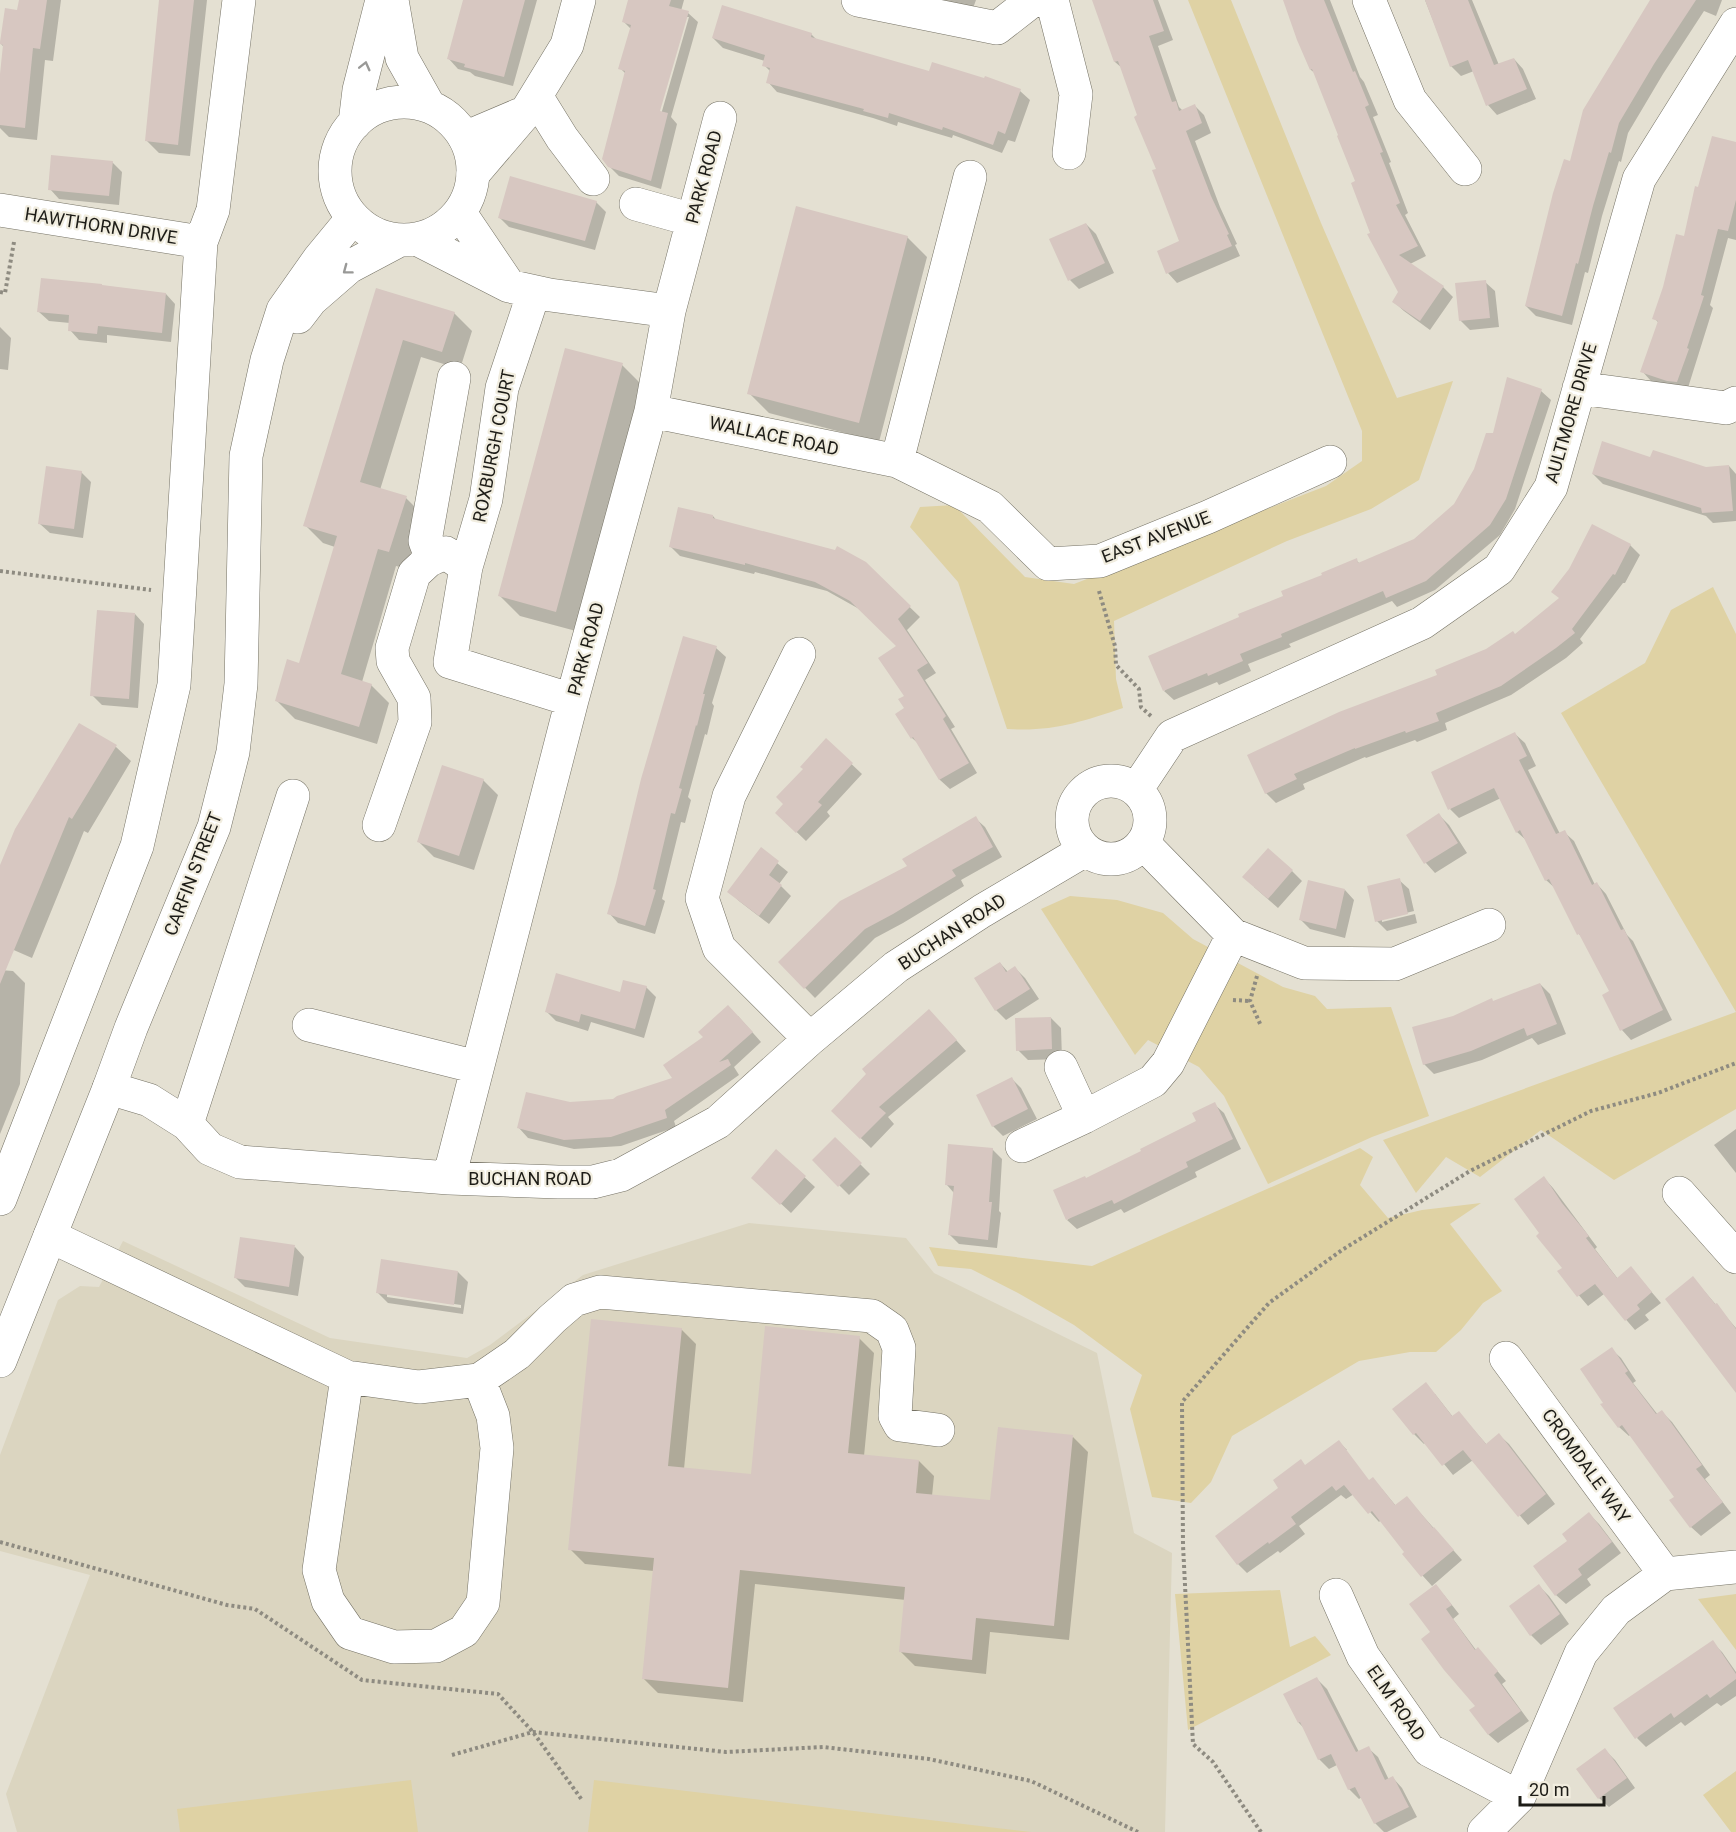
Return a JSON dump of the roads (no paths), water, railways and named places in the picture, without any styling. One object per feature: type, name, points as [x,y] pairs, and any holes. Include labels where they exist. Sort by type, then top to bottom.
[{"type":"street","points":[[0,1199],[137,846],[174,685],[201,242],[213,210],[239,0]]},
{"type":"street","points":[[355,123],[359,90],[382,0]]},
{"type":"street","points":[[392,0],[402,58],[429,106]]},
{"type":"street","points":[[473,174],[531,104],[567,45],[579,0]]},
{"type":"street","points":[[860,0],[997,28],[1033,0]]},
{"type":"street","points":[[1052,0],[1076,93],[1069,153]]},
{"type":"street","points":[[1369,0],[1410,100],[1465,169]]},
{"type":"street","name":"AULTMORE DRIVE","points":[[1136,790],[1172,736],[1422,622],[1499,569],[1551,487],[1639,179],[1736,24]]},
{"type":"street","points":[[408,240],[442,230],[460,213],[468,198],[473,161],[465,138],[450,118],[429,106],[405,101],[392,102],[369,110],[346,131],[338,146],[333,170],[341,204],[352,219],[367,231],[408,240],[522,289],[669,311]]},
{"type":"street","points":[[465,138],[531,104]]},
{"type":"street","points":[[531,104],[567,144],[593,179]]},
{"type":"street","name":"PARK ROAD","points":[[449,1178],[572,700],[651,411],[669,311],[720,118]]},
{"type":"street","points":[[897,461],[970,177]]},
{"type":"street","points":[[636,204],[693,220]]},
{"type":"street","name":"HAWTHORN DRIVE","points":[[9,212],[201,242]]},
{"type":"street","points":[[460,213],[522,289]]},
{"type":"street","name":"CARFIN STREET","points":[[0,1361],[131,1028],[214,828],[233,752],[241,684],[246,456],[267,360],[282,310],[352,219]]},
{"type":"street","name":"CARFIN STREET","points":[[267,360],[311,300],[349,267],[408,240]]},
{"type":"street","name":"ROXBURGH COURT","points":[[522,289],[502,388],[486,499],[466,567],[450,662],[572,700]]},
{"type":"street","points":[[432,559],[424,542],[454,378]]},
{"type":"street","points":[[1579,388],[1726,408],[1736,403]]},
{"type":"street","name":"WALLACE ROAD","points":[[651,411],[897,461]]},
{"type":"street","name":"EAST AVENUE","points":[[897,461],[990,507],[1048,564],[1100,561],[1208,518],[1330,462]]},
{"type":"street","points":[[379,825],[415,722],[414,698],[393,661],[392,648],[414,574],[432,559],[446,554],[466,567]]},
{"type":"street","points":[[799,654],[729,795],[702,898],[719,948],[810,1039]]},
{"type":"street","points":[[1100,782],[1122,782],[1136,790],[1147,805],[1150,819],[1149,832],[1143,843],[1134,853],[1114,860],[1101,858],[1085,850],[1076,839],[1072,825],[1072,812],[1078,799],[1088,788],[1100,782]]},
{"type":"street","points":[[187,1124],[293,796]]},
{"type":"street","points":[[1143,843],[1233,935],[1304,963],[1395,964],[1489,925]]},
{"type":"street","name":"BUCHAN ROAD","points":[[109,1088],[149,1100],[187,1124],[210,1149],[240,1162],[449,1178],[593,1182],[621,1175],[718,1122],[810,1039],[896,968],[982,911],[1085,850]]},
{"type":"street","points":[[1022,1146],[1153,1081],[1168,1063],[1233,935]]},
{"type":"street","points":[[309,1024],[477,1067]]},
{"type":"street","points":[[1061,1067],[1084,1117]]},
{"type":"street","points":[[1679,1193],[1736,1257]]},
{"type":"street","points":[[51,1236],[347,1377],[419,1387],[479,1380],[517,1354],[574,1300],[600,1293],[872,1316],[892,1330],[899,1348],[895,1416],[900,1425],[938,1430]]},
{"type":"street","name":"CROMDALE WAY","points":[[1506,1358],[1665,1574]]},
{"type":"street","points":[[347,1377],[319,1570],[328,1601],[350,1633],[394,1647],[436,1646],[464,1631],[483,1603],[497,1448],[493,1416],[479,1380]]},
{"type":"street","points":[[1484,1832],[1519,1797],[1581,1653],[1616,1610],[1665,1574],[1736,1567]]},
{"type":"street","name":"ELM ROAD","points":[[1336,1594],[1363,1656],[1429,1750],[1519,1797]]}]
